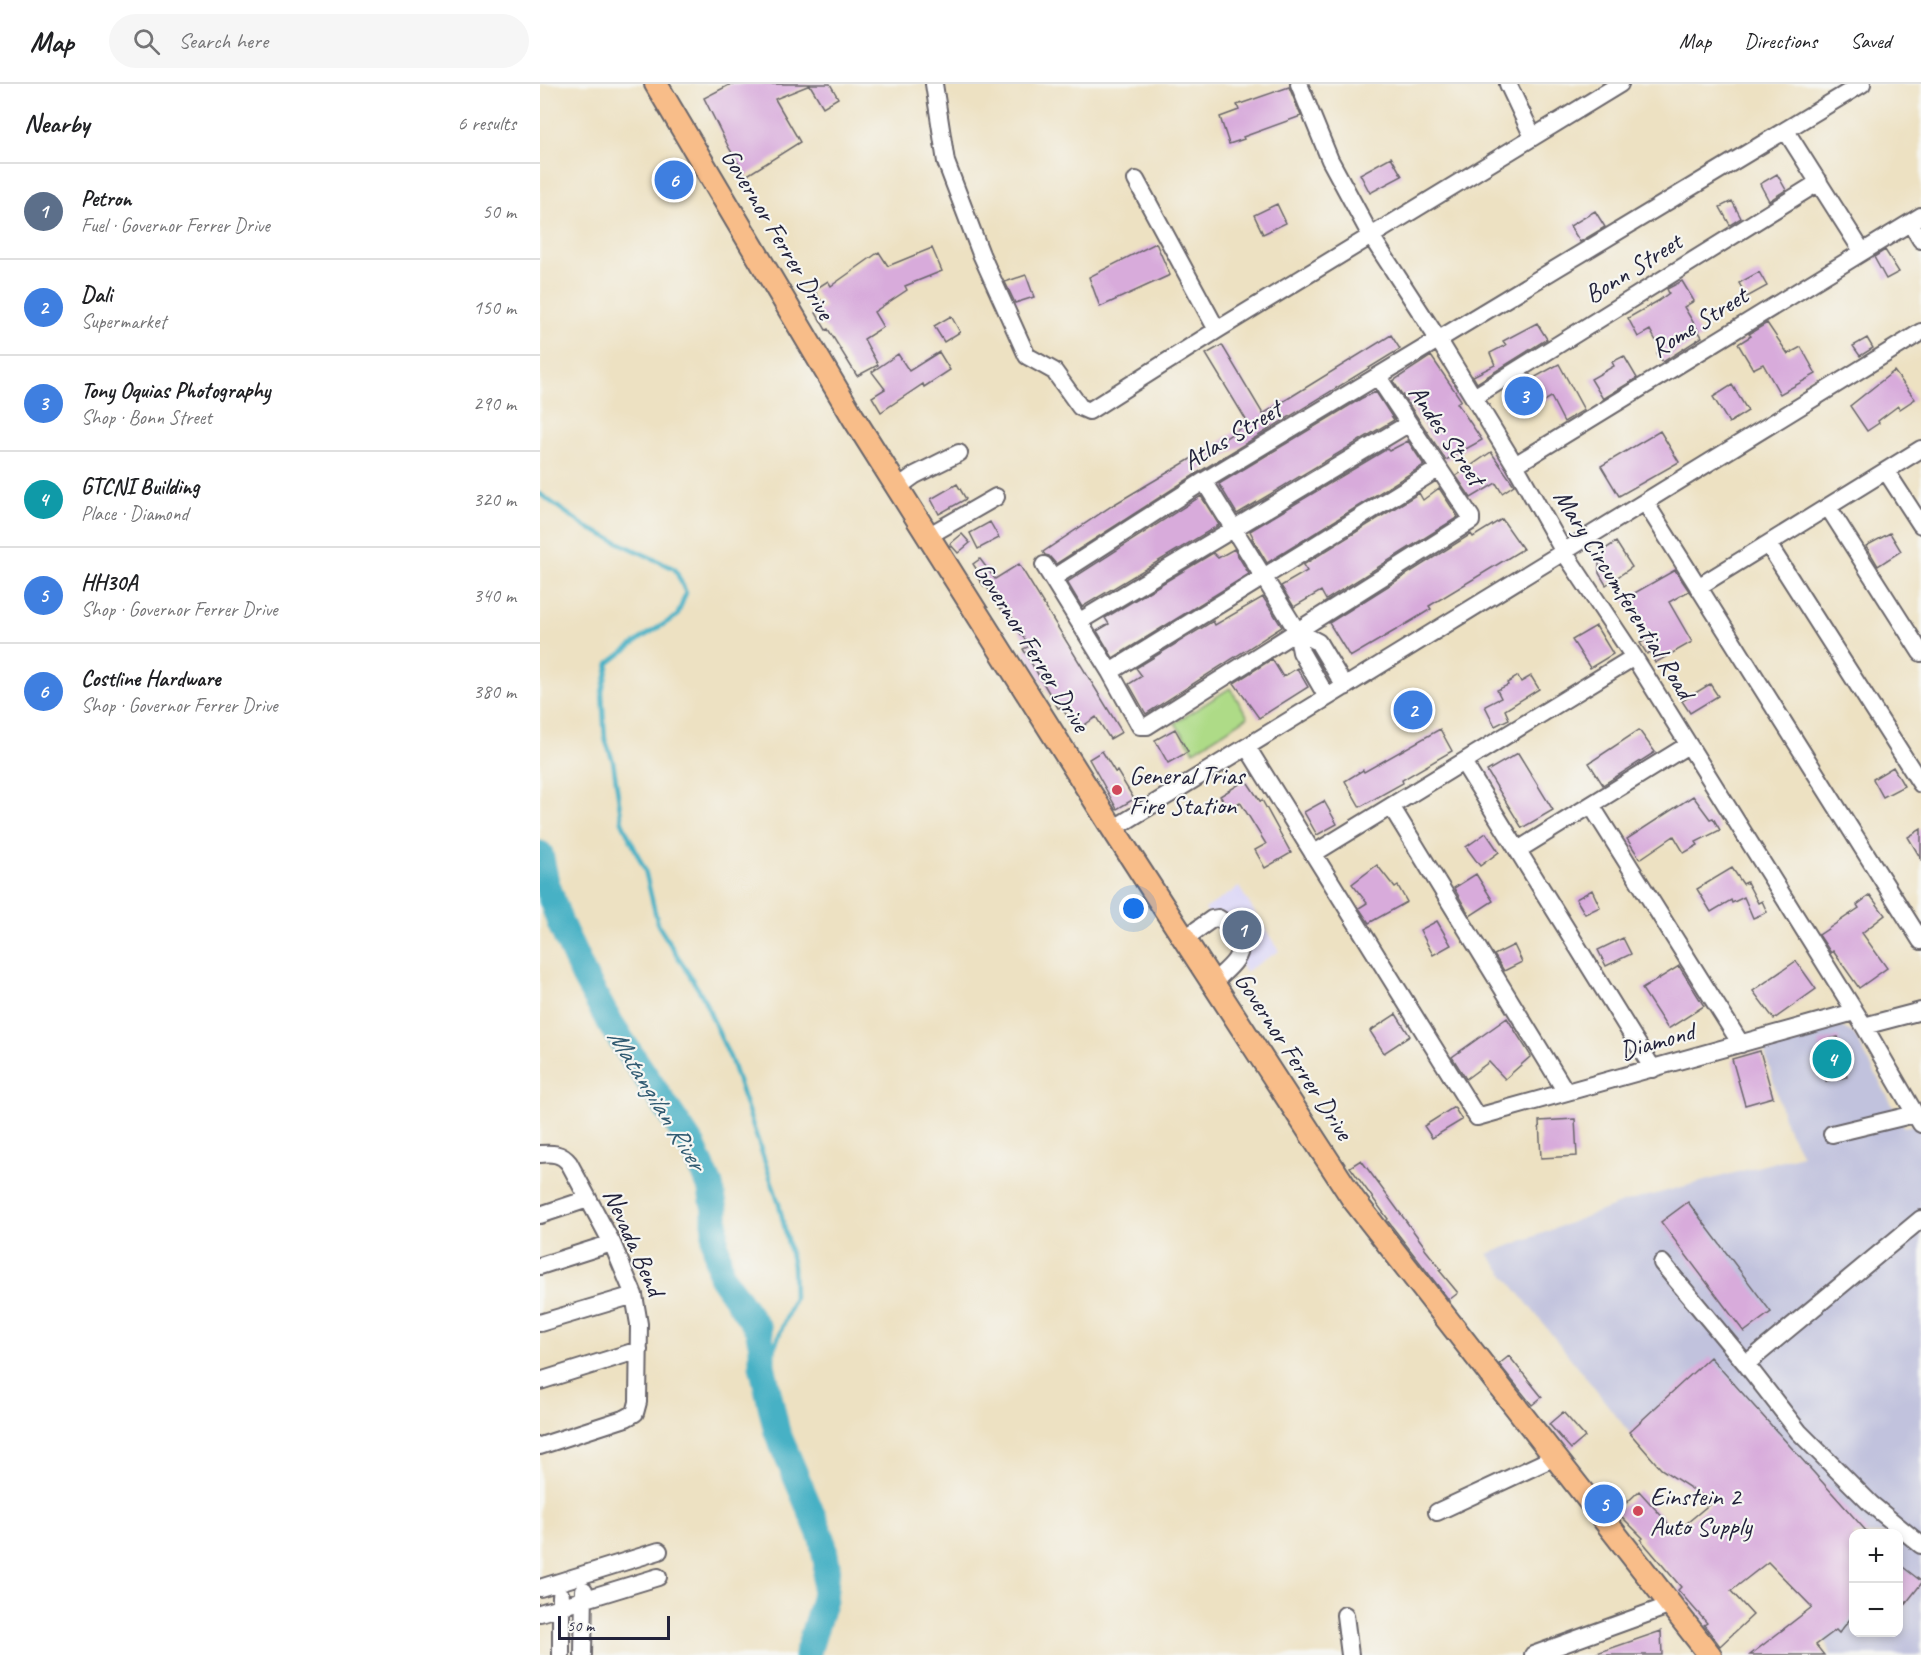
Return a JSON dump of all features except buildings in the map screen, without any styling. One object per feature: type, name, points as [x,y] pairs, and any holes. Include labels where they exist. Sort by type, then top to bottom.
[{"type":"main road","name":"Governor Ferrer Drive","points":[[656,84],[897,488],[1113,829],[1353,1199],[1671,1605],[1702,1651]]},
{"type":"street","points":[[934,84],[946,162],[981,254],[1027,356],[1054,371],[1080,407],[1089,411],[1217,330],[1620,84]]},
{"type":"street","name":"Mary Circumferential Road","points":[[1299,84],[1330,160],[1371,236],[1474,397],[1564,552],[1634,657],[1864,1026],[1918,1119]]},
{"type":"street","points":[[1508,84],[1533,137]]},
{"type":"street","name":"Atlas Street","points":[[1080,621],[1049,571],[1378,377],[1862,84]]},
{"type":"street","points":[[1786,131],[1862,251]]},
{"type":"street","points":[[1136,180],[1217,330]]},
{"type":"street","name":"Bonn Street","points":[[1474,397],[1819,182]]},
{"type":"street","points":[[1916,220],[1921,240]]},
{"type":"street","name":"Rome Street","points":[[1515,465],[1916,220]]},
{"type":"street","points":[[1113,829],[1921,332]]},
{"type":"street","name":"Andes Street","points":[[1298,631],[1469,522],[1471,517],[1378,377]]},
{"type":"street","points":[[1298,631],[1147,726],[1140,726],[1080,621],[1408,424]]},
{"type":"street","points":[[1698,587],[1921,450]]},
{"type":"street","points":[[897,488],[915,475],[959,453]]},
{"type":"street","points":[[1110,672],[1438,469]]},
{"type":"street","points":[[1886,471],[1921,525]]},
{"type":"street","points":[[1204,481],[1298,631],[1301,652],[1327,698]]},
{"type":"street","points":[[928,536],[996,497]]},
{"type":"street","points":[[1645,502],[1921,941]]},
{"type":"street","points":[[1828,507],[1921,653]]},
{"type":"street","points":[[1768,544],[1921,784]]},
{"type":"street","points":[[1298,631],[1318,642],[1345,687]]},
{"type":"street","points":[[1247,747],[1312,854],[1634,657]]},
{"type":"street","points":[[1518,850],[1688,745]]},
{"type":"street","points":[[1463,762],[1653,1069]]},
{"type":"street","points":[[1591,805],[1741,1044]]},
{"type":"street","points":[[1391,806],[1566,1092]]},
{"type":"street","name":"Diamond","points":[[1312,854],[1478,1117],[1854,1012]]},
{"type":"street","points":[[1184,939],[1212,919],[1218,918],[1229,925]]},
{"type":"street","points":[[1213,983],[1239,957],[1240,942]]},
{"type":"street","points":[[1864,1026],[1921,1011]]},
{"type":"street","points":[[1832,1134],[1918,1119]]},
{"type":"street","name":"Nevada Bend","points":[[540,1154],[557,1154],[564,1157],[612,1243],[634,1295],[638,1312],[639,1350],[638,1402],[635,1413],[540,1446]]},
{"type":"street","points":[[540,1215],[588,1199]]},
{"type":"street","points":[[1746,1364],[1921,1219]]},
{"type":"street","points":[[540,1266],[612,1243]]},
{"type":"street","points":[[1662,1263],[1799,1432],[1871,1504],[1921,1545]]},
{"type":"street","points":[[540,1323],[634,1295]]},
{"type":"street","points":[[540,1381],[639,1350]]},
{"type":"street","points":[[1437,1512],[1555,1457]]},
{"type":"street","points":[[540,1588],[659,1551]]},
{"type":"street","points":[[583,1655],[584,1575]]},
{"type":"street","points":[[540,1613],[658,1577]]},
{"type":"street","points":[[561,1581],[561,1655]]},
{"type":"street","points":[[1533,1655],[1671,1605]]},
{"type":"street","points":[[1345,1614],[1350,1655]]},
{"type":"shaded area","points":[[1239,887],[1279,951],[1245,972],[1205,909]]},
{"type":"shaded area","points":[[1838,1025],[1854,1034],[1904,1127],[1921,1123],[1921,1655],[1831,1655],[1808,1602],[1707,1499],[1661,1469],[1488,1254],[1622,1203],[1802,1155],[1786,1125],[1764,1049]]},
{"type":"green space","points":[[1230,688],[1248,717],[1194,751],[1175,723]]},
{"type":"waterway","points":[[540,494],[586,527],[675,569],[686,593],[677,616],[643,637],[609,663],[602,692],[605,739],[613,761],[622,822],[645,870],[658,925],[702,995],[731,1060],[779,1204],[793,1266],[794,1298],[772,1353],[767,1390]]},
{"type":"waterway","name":"Matangilan River","points":[[540,854],[546,882],[560,923],[584,976],[611,1025],[693,1147],[710,1186],[715,1210],[715,1243],[721,1276],[758,1329],[762,1347],[762,1365],[777,1432],[822,1538],[827,1565],[824,1599],[807,1655]]},
{"type":"place","name":"Costline Hardware","points":[[674,180]]},
{"type":"place","name":"Tony Oquias Photography","points":[[1524,396]]},
{"type":"place","name":"Dali","points":[[1413,710]]},
{"type":"place","name":"General Trias Fire Station","points":[[1117,790]]},
{"type":"place","name":"Petron","points":[[1242,930]]},
{"type":"place","name":"GTCNI Building","points":[[1832,1059]]},
{"type":"place","name":"HH30A","points":[[1604,1504]]},
{"type":"place","name":"Einstein 2 Auto Supply","points":[[1638,1511]]}]
